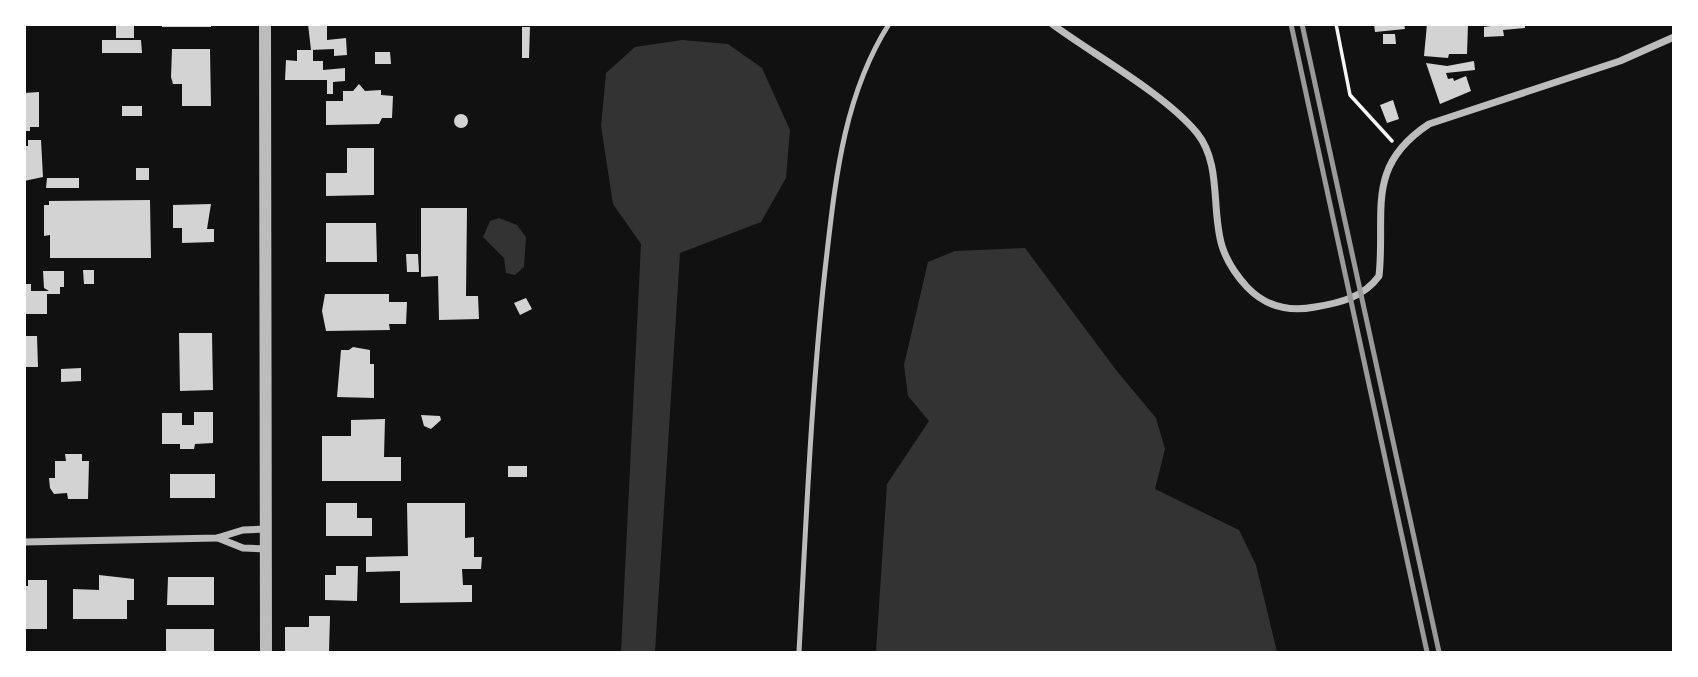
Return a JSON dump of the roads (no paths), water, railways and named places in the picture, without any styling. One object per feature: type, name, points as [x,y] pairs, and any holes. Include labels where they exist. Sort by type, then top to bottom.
[{"type":"street","points":[[265,24],[268,529],[265,653]]},
{"type":"street","points":[[1052,24],[1158,97],[1198,134],[1212,169],[1222,245],[1234,272],[1256,296],[1274,306],[1313,308],[1362,294],[1379,276],[1380,200],[1388,168],[1412,136],[1429,124],[1620,61],[1674,37]]},
{"type":"street","points":[[24,542],[218,538],[243,530],[268,529]]},
{"type":"street","points":[[218,538],[243,548],[268,549]]},
{"type":"lane","points":[[799,653],[818,332],[833,205],[846,122],[879,41],[889,24]]},
{"type":"railway","points":[[1291,24],[1427,652]]},
{"type":"railway","points":[[1302,24],[1439,652]]}]
